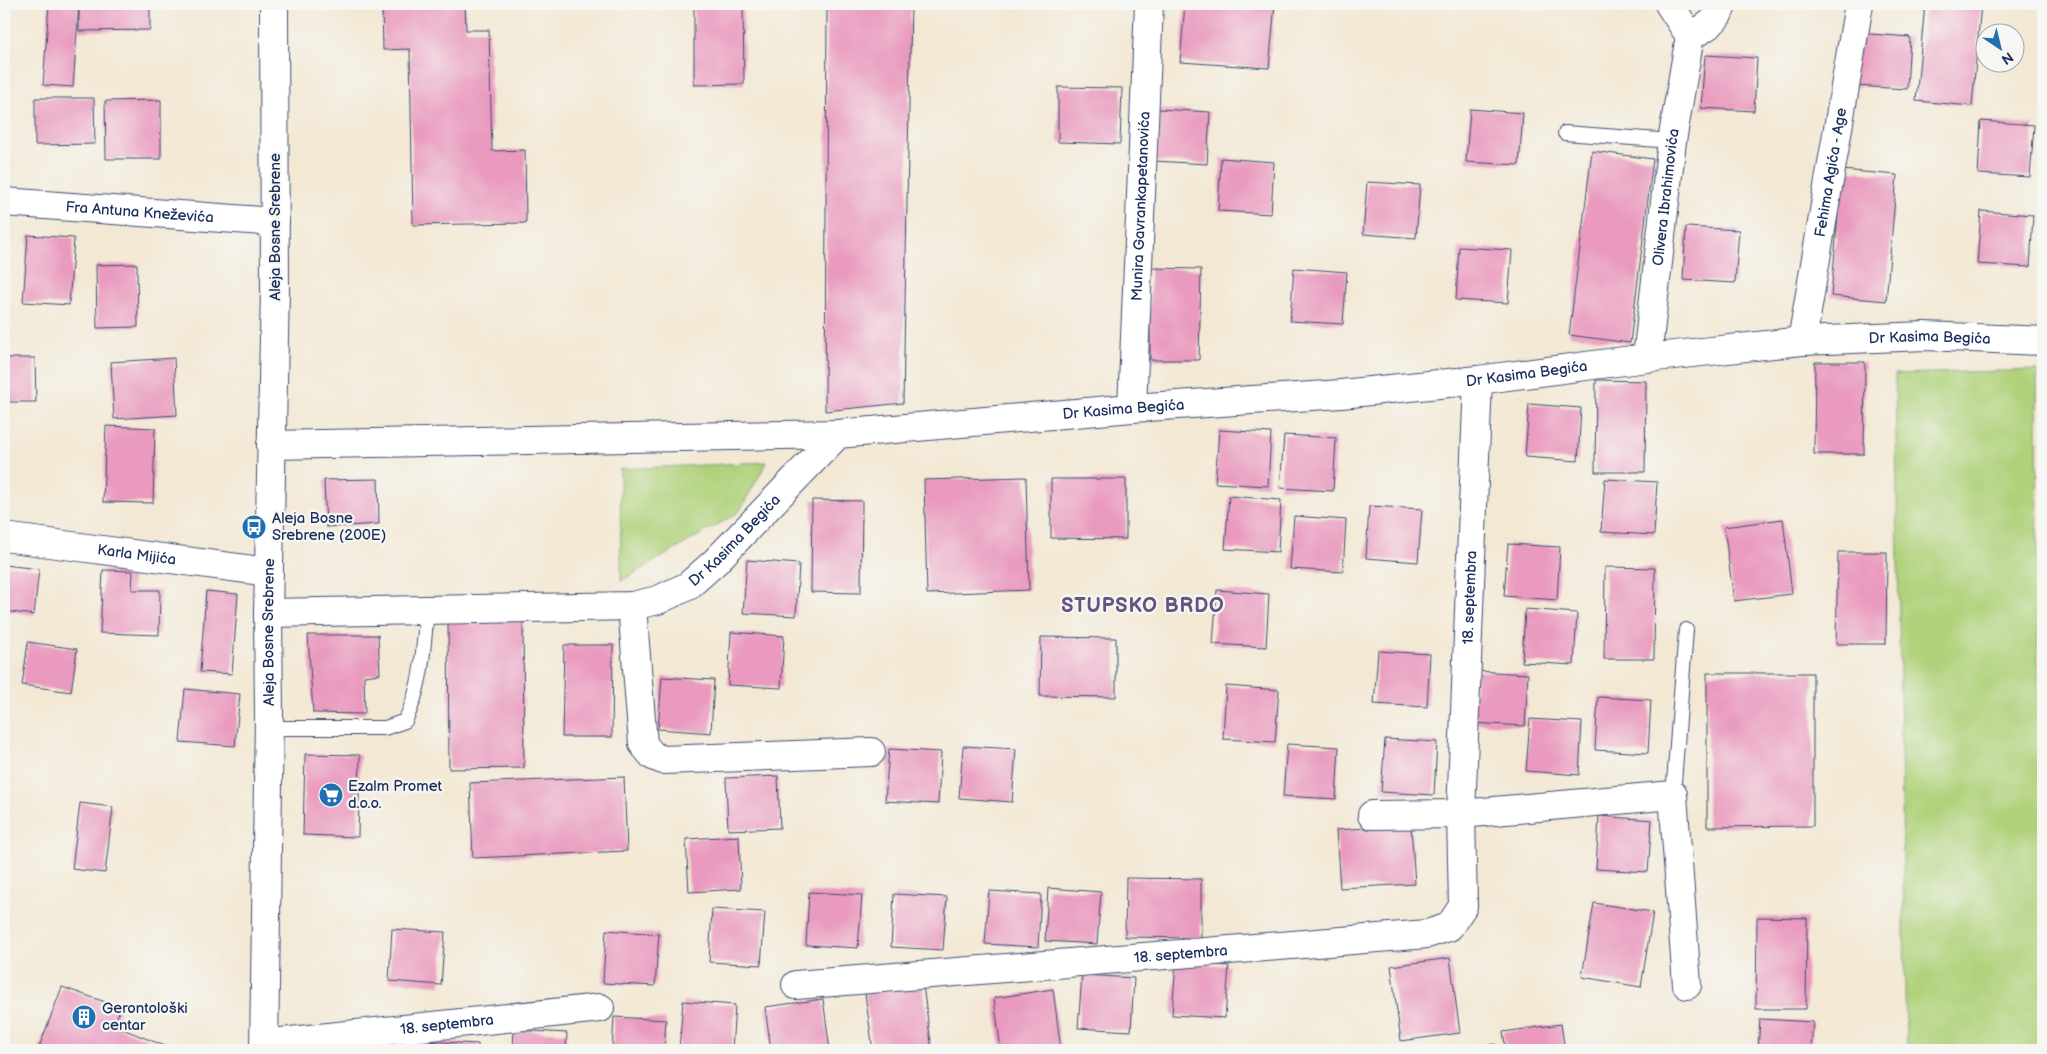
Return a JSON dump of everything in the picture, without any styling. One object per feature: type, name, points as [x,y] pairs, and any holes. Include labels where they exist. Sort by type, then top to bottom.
[{"type":"street","name":"Aleja Bosne Srebrene","points":[[264,1050],[269,728],[268,612],[275,222],[274,4]]},
{"type":"street","name":"Munira Gavrankapetanovića","points":[[1132,408],[1149,4]]},
{"type":"street","points":[[1669,4],[1690,36],[1706,28],[1720,14],[1722,4]]},
{"type":"street","name":"Fehima Agića - Age","points":[[1802,341],[1859,4]]},
{"type":"street","name":"Olivera Ibrahimovića","points":[[1647,358],[1672,140],[1690,36]]},
{"type":"street","name":"Fra Antuna Kneževića","points":[[4,202],[275,222]]},
{"type":"street","name":"Dr Kasima Begića","points":[[268,612],[632,606],[658,600],[688,586],[715,562],[838,434],[1132,408],[1342,394],[1478,380],[1647,358],[1802,341],[1925,336],[2043,341]]},
{"type":"street","name":"18. septembra","points":[[796,986],[1427,934],[1449,927],[1463,906],[1461,814],[1478,380]]},
{"type":"street","points":[[271,445],[838,434]]},
{"type":"street","name":"Karla Mijića","points":[[4,537],[269,572]]},
{"type":"street","points":[[632,606],[643,744],[653,756],[663,760],[871,752]]},
{"type":"street","points":[[1372,815],[1461,814],[1673,795],[1687,985]]},
{"type":"street","name":"18. septembra","points":[[268,1050],[272,1043],[600,1008]]},
{"type":"lane","points":[[1565,133],[1672,140]]},
{"type":"lane","points":[[269,728],[384,728],[405,721],[414,702],[420,680],[427,609]]},
{"type":"lane","points":[[1673,795],[1686,630]]},
{"type":"green space","points":[[2037,370],[2038,694],[2043,694],[2043,1050],[1906,1050],[1895,374]]},
{"type":"green space","points":[[767,462],[739,512],[621,581],[620,469]]},
{"type":"building","points":[[49,4],[79,4],[73,87],[43,85]]},
{"type":"building","points":[[79,4],[150,4],[150,30],[79,31]]},
{"type":"building","points":[[382,4],[465,4],[466,30],[489,30],[492,151],[525,150],[526,223],[413,225],[410,49],[383,50]]},
{"type":"building","points":[[694,4],[743,4],[744,84],[694,85]]},
{"type":"building","points":[[827,4],[911,4],[903,403],[825,411]]},
{"type":"building","points":[[1185,4],[1275,4],[1269,68],[1180,62]]},
{"type":"building","points":[[1578,4],[1630,4],[1630,9],[1578,6]]},
{"type":"building","points":[[1815,4],[1828,4],[1828,7]]},
{"type":"building","points":[[1925,4],[1981,4],[1979,22],[1974,22],[1975,72],[1972,106],[1916,101]]},
{"type":"building","points":[[1857,33],[1910,37],[1907,89],[1854,86]]},
{"type":"building","points":[[1705,55],[1757,58],[1754,111],[1701,108]]},
{"type":"building","points":[[1058,87],[1122,88],[1120,144],[1058,142]]},
{"type":"building","points":[[35,98],[94,98],[95,144],[35,145]]},
{"type":"building","points":[[161,100],[161,159],[106,159],[105,101]]},
{"type":"building","points":[[1158,109],[1210,112],[1207,164],[1154,161]]},
{"type":"building","points":[[1470,109],[1523,113],[1519,165],[1466,162]]},
{"type":"building","points":[[1981,121],[2034,125],[2030,177],[1978,174]]},
{"type":"building","points":[[1592,151],[1653,159],[1630,343],[1569,335]]},
{"type":"building","points":[[1221,158],[1274,162],[1271,214],[1218,211]]},
{"type":"building","points":[[1842,170],[1897,175],[1886,301],[1831,296]]},
{"type":"building","points":[[1367,182],[1420,185],[1416,238],[1363,234]]},
{"type":"building","points":[[1981,211],[2033,215],[2030,267],[1977,264]]},
{"type":"building","points":[[1686,227],[1739,230],[1735,283],[1683,280]]},
{"type":"building","points":[[28,235],[74,238],[69,305],[23,302]]},
{"type":"building","points":[[1459,247],[1512,250],[1508,303],[1456,300]]},
{"type":"building","points":[[137,264],[138,327],[97,328],[96,265]]},
{"type":"building","points":[[1150,268],[1201,269],[1199,360],[1150,360]]},
{"type":"building","points":[[1294,268],[1347,272],[1343,324],[1290,321]]},
{"type":"building","points":[[4,358],[35,358],[36,402],[4,402]]},
{"type":"building","points":[[174,358],[177,415],[114,419],[111,362]]},
{"type":"building","points":[[1815,362],[1865,362],[1864,454],[1814,454]]},
{"type":"building","points":[[1596,380],[1646,381],[1645,472],[1595,472]]},
{"type":"building","points":[[1529,404],[1581,408],[1578,461],[1525,457]]},
{"type":"building","points":[[106,426],[155,428],[153,503],[103,502]]},
{"type":"building","points":[[1219,430],[1271,433],[1268,486],[1215,483]]},
{"type":"building","points":[[1284,435],[1336,438],[1333,491],[1280,488]]},
{"type":"building","points":[[1026,477],[1029,590],[927,594],[924,480]]},
{"type":"building","points":[[378,479],[379,524],[326,527],[324,480]]},
{"type":"building","points":[[1051,479],[1126,479],[1126,539],[1051,538]]},
{"type":"building","points":[[1605,479],[1657,482],[1654,535],[1601,532]]},
{"type":"building","points":[[1229,496],[1281,500],[1278,552],[1225,549]]},
{"type":"building","points":[[812,500],[862,501],[861,593],[811,592]]},
{"type":"building","points":[[1369,506],[1422,509],[1418,562],[1366,558]]},
{"type":"building","points":[[1294,516],[1346,520],[1343,572],[1290,569]]},
{"type":"building","points":[[1783,519],[1792,594],[1734,601],[1724,527]]},
{"type":"building","points":[[1508,544],[1560,547],[1557,600],[1504,596]]},
{"type":"building","points":[[1838,552],[1887,552],[1886,644],[1836,644]]},
{"type":"building","points":[[747,560],[799,564],[796,616],[743,613]]},
{"type":"building","points":[[4,565],[39,569],[34,615],[4,611]]},
{"type":"building","points":[[1605,567],[1655,568],[1654,659],[1604,659]]},
{"type":"building","points":[[103,570],[133,571],[132,590],[160,590],[159,635],[100,633]]},
{"type":"building","points":[[1217,590],[1269,594],[1266,647],[1213,644]]},
{"type":"building","points":[[206,591],[238,594],[232,674],[200,672]]},
{"type":"building","points":[[1525,609],[1577,613],[1574,665],[1522,662]]},
{"type":"building","points":[[448,615],[523,615],[524,768],[449,769]]},
{"type":"building","points":[[731,632],[784,636],[781,688],[728,685]]},
{"type":"building","points":[[308,635],[378,635],[380,674],[364,676],[365,714],[313,713]]},
{"type":"building","points":[[1041,637],[1116,638],[1116,697],[1040,696]]},
{"type":"building","points":[[28,642],[77,649],[71,692],[22,685]]},
{"type":"building","points":[[564,645],[613,645],[612,737],[562,737]]},
{"type":"building","points":[[1378,651],[1430,654],[1427,707],[1374,704]]},
{"type":"building","points":[[1476,671],[1528,674],[1525,726],[1472,723]]},
{"type":"building","points":[[1707,673],[1813,673],[1813,826],[1707,827]]},
{"type":"building","points":[[662,677],[714,680],[711,733],[658,729]]},
{"type":"building","points":[[1226,686],[1279,690],[1275,742],[1223,739]]},
{"type":"building","points":[[185,689],[240,694],[235,746],[180,742]]},
{"type":"building","points":[[1598,697],[1651,700],[1648,753],[1595,750]]},
{"type":"building","points":[[1530,719],[1582,722],[1579,775],[1526,771]]},
{"type":"building","points":[[1385,739],[1437,742],[1434,795],[1381,792]]},
{"type":"building","points":[[1287,744],[1339,747],[1336,799],[1283,796]]},
{"type":"building","points":[[963,746],[1016,749],[1012,802],[959,798]]},
{"type":"building","points":[[889,749],[941,752],[938,804],[885,801]]},
{"type":"building","name":"Ezalm Promet d.o.o.","points":[[305,754],[360,755],[358,837],[303,835]]},
{"type":"building","points":[[778,776],[780,828],[728,830],[726,778]]},
{"type":"building","points":[[624,777],[627,851],[473,858],[470,783]]},
{"type":"building","points":[[80,803],[113,807],[105,873],[72,869]]},
{"type":"building","points":[[1599,816],[1652,820],[1648,872],[1596,869]]},
{"type":"building","points":[[1411,825],[1415,884],[1340,888],[1336,830]]},
{"type":"building","points":[[739,836],[741,889],[689,892],[686,839]]},
{"type":"building","points":[[1126,878],[1201,879],[1201,938],[1125,937]]},
{"type":"building","points":[[1048,888],[1101,892],[1097,944],[1045,941]]},
{"type":"building","points":[[989,891],[1041,894],[1038,947],[985,944]]},
{"type":"building","points":[[809,892],[862,895],[858,948],[806,945]]},
{"type":"building","points":[[894,894],[947,897],[943,950],[891,947]]},
{"type":"building","points":[[1594,903],[1653,912],[1641,987],[1582,977]]},
{"type":"building","points":[[712,909],[765,912],[761,965],[709,962]]},
{"type":"building","points":[[1757,917],[1807,918],[1806,1009],[1756,1009]]},
{"type":"building","points":[[392,929],[445,932],[441,985],[389,981]]},
{"type":"building","points":[[606,930],[659,934],[655,986],[603,983]]},
{"type":"building","points":[[1450,958],[1460,1033],[1401,1041],[1391,966]]},
{"type":"building","points":[[1176,962],[1229,966],[1225,1018],[1172,1015]]},
{"type":"building","points":[[1082,975],[1134,978],[1131,1031],[1078,1028]]},
{"type":"building","points":[[923,986],[932,1050],[873,1050],[865,994]]},
{"type":"building","name":"Gerontološki centar","points":[[62,987],[120,1007],[115,1026],[175,1050],[38,1050]]},
{"type":"building","points":[[1053,989],[1061,1050],[1001,1050],[994,998]]},
{"type":"building","points":[[823,999],[830,1050],[771,1050],[765,1007]]},
{"type":"building","points":[[683,1001],[735,1005],[732,1050],[679,1050]]},
{"type":"building","points":[[614,1017],[666,1020],[664,1050],[612,1050]]},
{"type":"building","points":[[1760,1019],[1813,1022],[1811,1050],[1758,1050]]},
{"type":"building","points":[[1561,1024],[1565,1050],[1506,1050],[1503,1032]]},
{"type":"building","points":[[514,1030],[567,1033],[566,1050],[513,1050]]},
{"type":"building","points":[[425,1041],[478,1044],[478,1050],[425,1050]]},
{"type":"building","points":[[1496,1044],[1497,1050],[1461,1050],[1461,1049]]},
{"type":"place","name":"Aleja Bosne Srebrene (200E)","points":[[254,527]]},
{"type":"place","name":"Ezalm Promet d.o.o.","points":[[331,795]]},
{"type":"place","name":"Gerontološki centar","points":[[84,1017]]},
{"type":"district","name":"STUPSKO BRDO","points":[[1143,605]]}]
